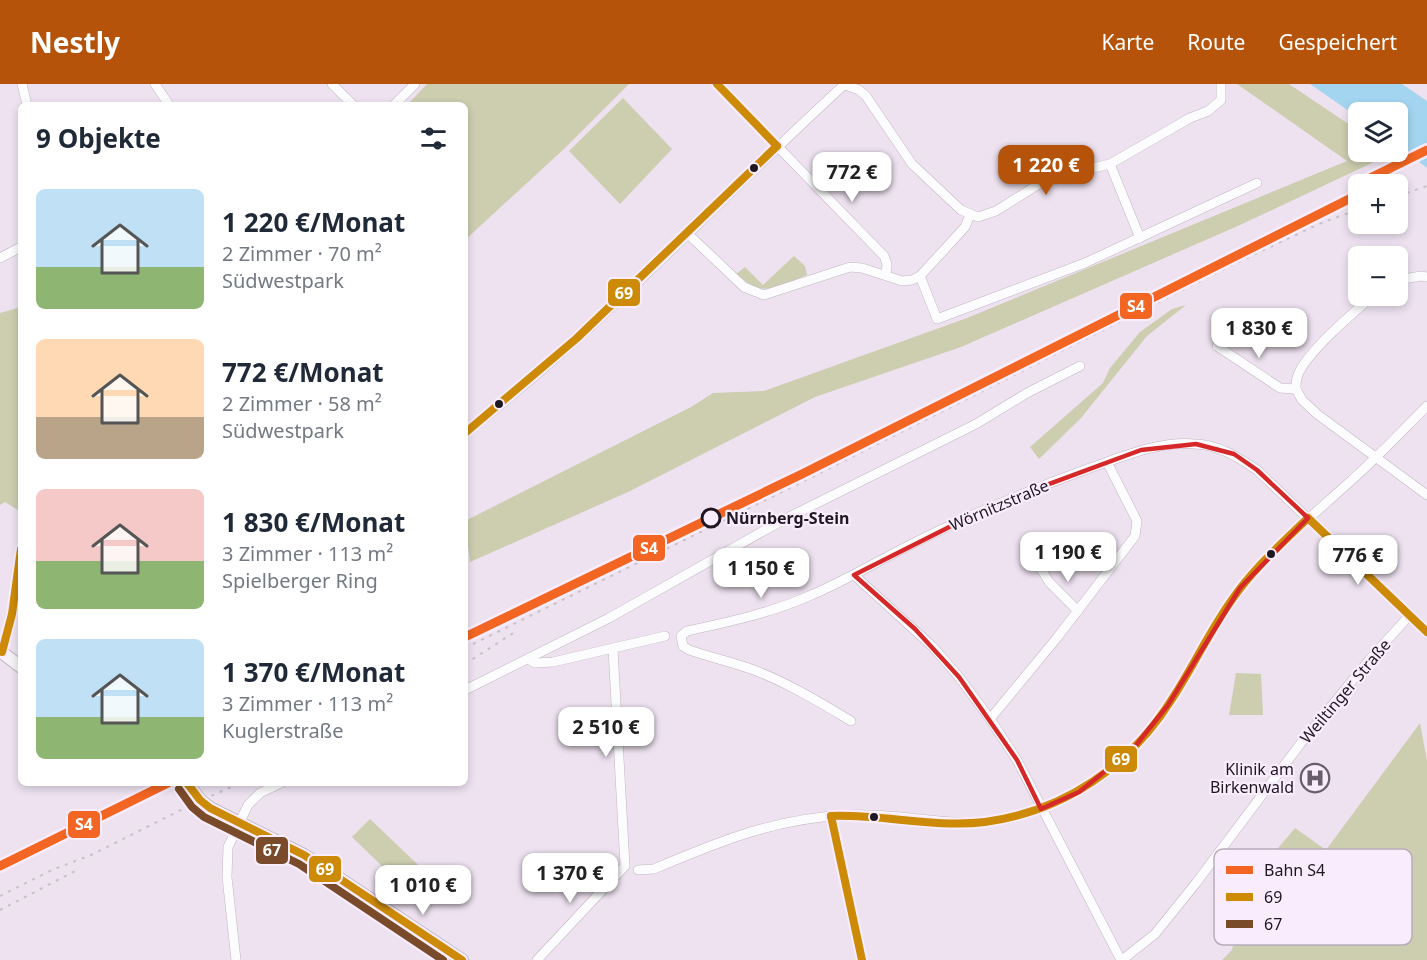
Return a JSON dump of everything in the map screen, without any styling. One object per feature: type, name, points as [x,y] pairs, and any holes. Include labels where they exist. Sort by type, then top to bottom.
[{"type":"main road","points":[[1,652],[18,665]]},
{"type":"main road","points":[[189,786],[205,805],[304,855],[462,960]]},
{"type":"street","points":[[22,84],[26,102]]},
{"type":"street","points":[[155,84],[167,102]]},
{"type":"street","points":[[332,84],[350,102]]},
{"type":"street","points":[[397,102],[415,84]]},
{"type":"street","points":[[717,84],[884,256],[887,264],[886,275]]},
{"type":"street","points":[[468,430],[573,341],[844,84],[859,90],[866,96],[912,164],[961,210],[970,215],[987,215],[1001,209],[1039,184],[1110,164],[1217,105],[1221,100],[1221,84]]},
{"type":"street","points":[[1110,164],[1140,238]]},
{"type":"street","points":[[920,276],[937,319],[1085,263],[1257,183]]},
{"type":"street","points":[[687,233],[744,287],[764,295],[850,267],[862,268],[906,282],[920,276],[965,227],[970,215]]},
{"type":"street","points":[[0,258],[18,249]]},
{"type":"street","points":[[1408,278],[1420,276],[1427,278]]},
{"type":"street","points":[[1362,306],[1319,347],[1298,374],[1296,389],[1302,400],[1317,414],[1427,495]]},
{"type":"street","points":[[1217,346],[1281,388],[1296,389]]},
{"type":"street","points":[[468,689],[609,618],[783,520],[976,424],[1035,389],[1080,366]]},
{"type":"street","points":[[638,870],[654,869],[752,830],[789,821],[831,816],[881,816],[971,823],[1002,819],[1041,808],[1079,792],[1116,765],[1154,726],[1223,611],[1258,568],[1427,406]]},
{"type":"street","name":"Wörnitzstraße","points":[[851,721],[807,694],[781,682],[751,669],[689,650],[683,646],[681,636],[687,631],[756,616],[784,606],[995,504],[1141,450],[1173,444],[1216,447],[1233,454],[1257,470],[1427,632]]},
{"type":"street","points":[[990,719],[1078,611],[1135,536],[1137,521],[1107,462]]},
{"type":"street","points":[[1041,569],[1048,582],[1078,611]]},
{"type":"street","points":[[1,652],[11,618],[18,570]]},
{"type":"street","points":[[854,574],[932,646],[990,719],[1017,760],[1122,960]]},
{"type":"street","name":"Weiltinger Straße","points":[[1220,849],[1323,715],[1409,616]]},
{"type":"street","points":[[528,659],[535,663],[553,662],[665,636]]},
{"type":"street","points":[[537,960],[625,866],[613,649]]},
{"type":"street","points":[[236,960],[227,877],[228,847],[238,823],[253,799],[275,786]]},
{"type":"street","points":[[831,816],[862,960]]},
{"type":"street","name":"Weiltinger Straße","points":[[1122,960],[1155,934],[1214,857]]},
{"type":"highlighted area","points":[[1196,444],[1234,454],[1257,470],[1308,518],[1240,588],[1168,705],[1133,749],[1079,792],[1041,809],[1017,760],[959,677],[915,629],[854,575],[995,504],[1141,450]]},
{"type":"green space","points":[[427,84],[629,84],[565,148],[468,237],[468,102],[410,102]]},
{"type":"green space","points":[[1237,84],[1289,84],[1348,124],[1348,162],[1374,162],[1240,225],[961,347],[815,397],[628,492],[470,562],[468,519],[691,407],[713,393],[764,391],[967,318],[1347,161]]},
{"type":"green space","points":[[623,98],[672,149],[620,204],[569,151]]},
{"type":"green space","points":[[794,256],[805,266],[807,275],[779,287],[755,286],[736,274],[745,267],[763,285]]},
{"type":"green space","points":[[1186,305],[1147,336],[1081,418],[1039,459],[1030,447],[1103,383],[1110,368],[1140,332],[1172,309]]},
{"type":"green space","points":[[18,308],[18,510],[5,502],[0,505],[0,313]]},
{"type":"green space","points":[[1236,673],[1261,674],[1263,715],[1229,715]]},
{"type":"green space","points":[[1420,723],[1427,761],[1427,960],[1222,960],[1232,950],[1233,945],[1412,945],[1412,849],[1327,849]]},
{"type":"green space","points":[[370,819],[436,882],[418,901],[352,837]]},
{"type":"green space","points":[[1295,828],[1325,849],[1277,849]]},
{"type":"water","points":[[1310,84],[1402,84],[1427,101],[1427,168],[1408,154],[1408,102],[1348,102],[1348,110]]},
{"type":"railway","points":[[1408,193],[1427,186]]},
{"type":"railway","points":[[1334,209],[1348,203]]},
{"type":"railway","points":[[468,647],[814,476],[1234,264],[1319,224],[1348,213]]},
{"type":"railway","points":[[468,662],[518,630]]},
{"type":"railway","points":[[0,896],[233,786]]},
{"type":"railway","points":[[0,910],[77,870]]},
{"type":"rail line","name":"S4","points":[[1378,174],[1427,150]]},
{"type":"rail line","name":"S4","points":[[468,636],[802,474],[1348,200]]},
{"type":"rail line","name":"S4","points":[[0,866],[162,786]]},
{"type":"transit line","name":"69","points":[[717,84],[777,146]]},
{"type":"transit line","name":"69","points":[[468,430],[577,338],[777,146]]},
{"type":"transit line","name":"69","points":[[1308,518],[1427,632]]},
{"type":"transit line","name":"69","points":[[831,816],[947,823],[985,822],[1042,808],[1093,782],[1136,745],[1155,723],[1180,687],[1215,625],[1239,590],[1267,558],[1308,518]]},
{"type":"transit line","name":"69","points":[[2,652],[12,614],[18,571]]},
{"type":"transit line","name":"69","points":[[189,786],[210,808],[304,855],[462,960]]},
{"type":"transit line","name":"67","points":[[179,789],[192,807],[204,817],[299,864],[443,960]]},
{"type":"transit line","name":"69","points":[[831,816],[862,960]]},
{"type":"place","name":"Nürnberg-Stein","points":[[711,518]]},
{"type":"place","name":"Klinik am Birkenwald","points":[[1315,778]]}]
